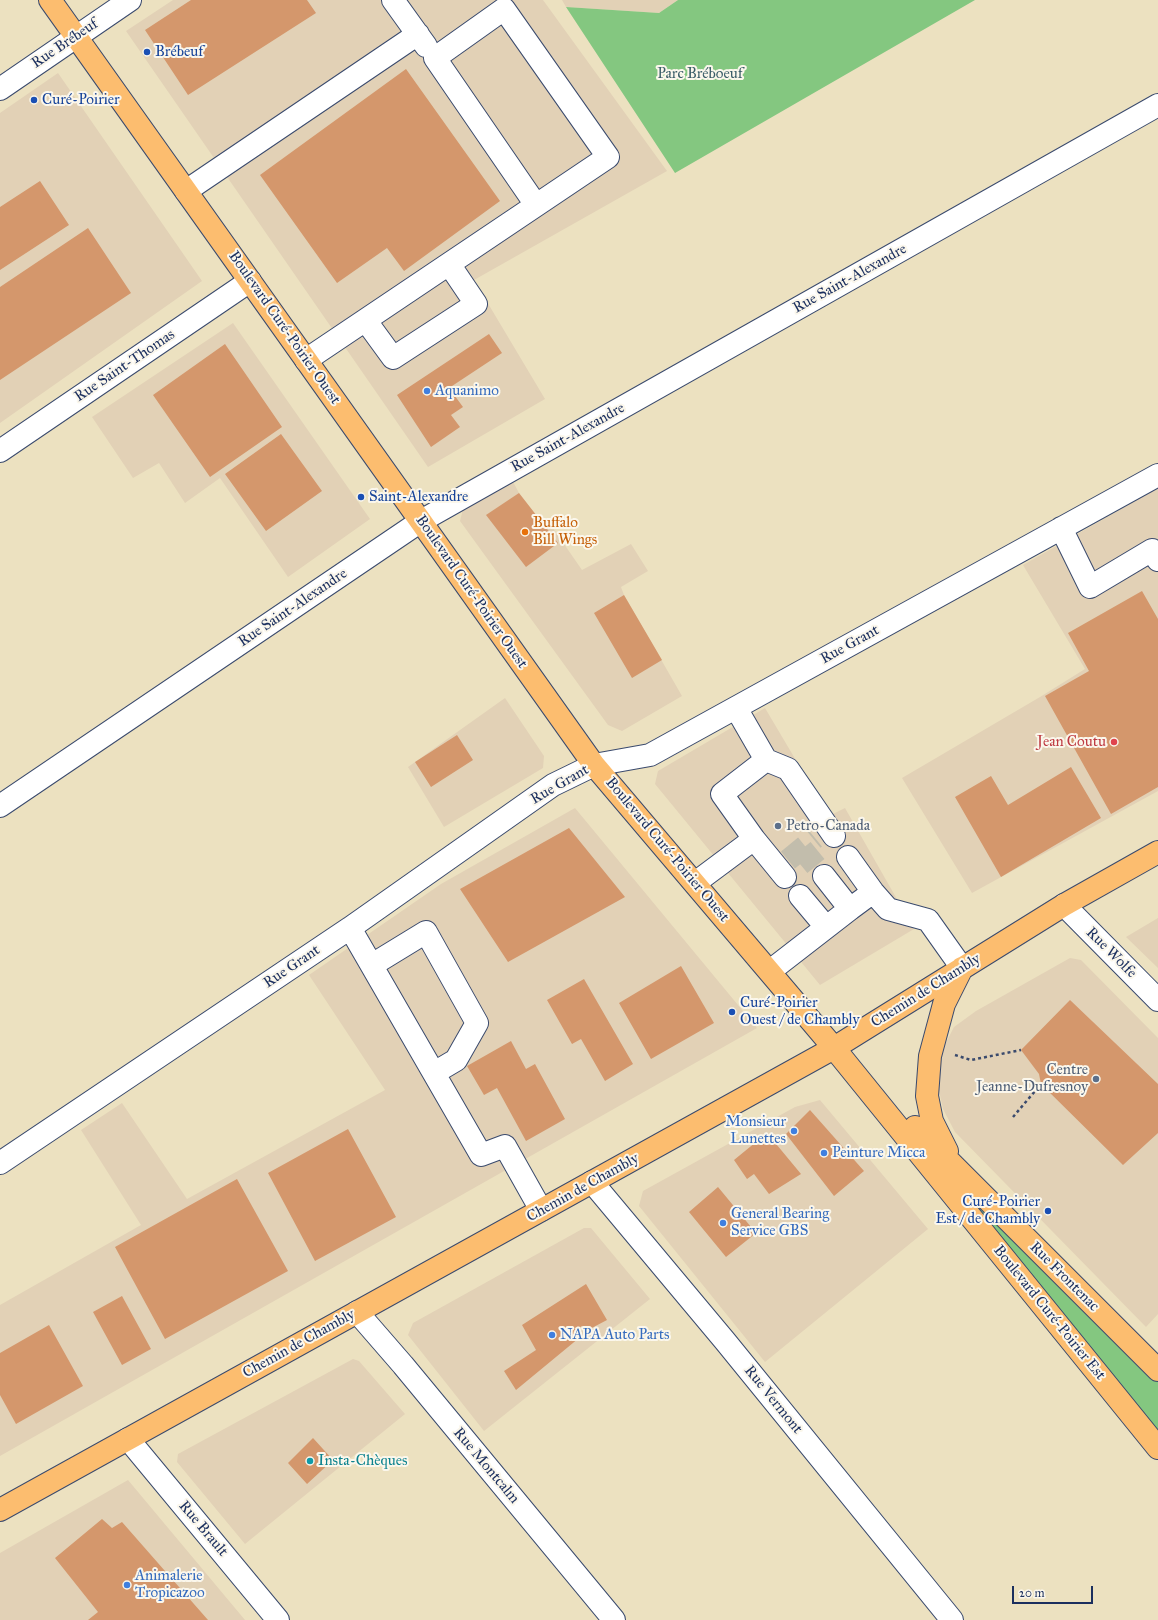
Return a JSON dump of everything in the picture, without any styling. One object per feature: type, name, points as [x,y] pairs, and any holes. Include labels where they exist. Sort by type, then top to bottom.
[{"type":"main road","name":"Boulevard Curé-Poirier Ouest","points":[[50,0],[594,765],[834,1048]]},
{"type":"main road","name":"Chemin de Chambly","points":[[0,1510],[834,1048],[1064,905],[1158,852]]},
{"type":"main road","points":[[954,1167],[932,1121],[927,1096],[931,1048],[944,1004],[962,968]]},
{"type":"main road","name":"Rue Frontenac","points":[[834,1048],[1158,1370]]},
{"type":"main road","name":"Boulevard Curé-Poirier Est","points":[[834,1048],[1158,1448]]},
{"type":"street","name":"Rue Brébeuf","points":[[0,89],[130,0]]},
{"type":"street","points":[[393,0],[435,58],[536,206]]},
{"type":"street","points":[[306,360],[608,157],[504,9],[435,58]]},
{"type":"street","points":[[186,191],[418,34]]},
{"type":"street","name":"Rue Saint-Alexandre","points":[[0,806],[421,521],[1158,105]]},
{"type":"street","points":[[366,321],[394,358],[476,304],[449,264]]},
{"type":"street","name":"Rue Saint-Thomas","points":[[0,452],[250,281]]},
{"type":"street","name":"Rue Grant","points":[[0,1163],[350,928],[553,785],[594,765],[650,755],[1158,475]]},
{"type":"street","points":[[1061,528],[1090,587],[1156,552]]},
{"type":"street","points":[[736,708],[766,760],[788,769],[826,834]]},
{"type":"street","points":[[766,760],[722,794],[754,840],[784,869]]},
{"type":"street","points":[[695,883],[754,840]]},
{"type":"street","points":[[848,857],[888,909],[928,920],[962,968]]},
{"type":"street","points":[[824,876],[850,909]]},
{"type":"street","points":[[770,971],[874,892]]},
{"type":"street","points":[[800,896],[826,927]]},
{"type":"street","name":"Rue Wolfe","points":[[1064,905],[1158,1000]]},
{"type":"street","points":[[350,928],[481,1155],[505,1146],[541,1210]]},
{"type":"street","points":[[372,965],[426,932],[477,1023],[456,1060],[434,1073]]},
{"type":"street","name":"Rue Vermont","points":[[592,1182],[730,1348],[952,1620]]},
{"type":"street","name":"Rue Montcalm","points":[[357,1312],[403,1365],[614,1620]]},
{"type":"street","name":"Rue Brault","points":[[128,1439],[278,1620]]},
{"type":"path","points":[[931,1048],[971,1060],[1021,1050]]},
{"type":"path","points":[[1014,1117],[1041,1084]]},
{"type":"shaded area","points":[[173,0],[543,0],[667,171],[474,280],[545,399],[428,467],[126,31]]},
{"type":"shaded area","points":[[562,0],[678,0],[659,13],[566,7]]},
{"type":"shaded area","points":[[58,73],[202,281],[0,423],[0,113]]},
{"type":"shaded area","points":[[233,323],[370,519],[288,577],[220,478],[185,503],[159,463],[133,478],[92,417]]},
{"type":"shaded area","points":[[511,478],[519,493],[541,522],[546,518],[582,570],[631,544],[648,571],[621,587],[624,595],[682,696],[622,731],[608,725],[460,521],[464,505]]},
{"type":"shaded area","points":[[1158,488],[1158,791],[972,893],[902,778],[1085,669],[1023,565]]},
{"type":"shaded area","points":[[505,698],[544,756],[543,768],[444,827],[408,767]]},
{"type":"shaded area","points":[[765,708],[829,816],[845,808],[914,929],[820,985],[655,784],[658,771]]},
{"type":"shaded area","points":[[575,808],[757,1028],[0,1456],[0,1305],[141,1225],[81,1130],[122,1103],[187,1199],[385,1090],[309,975],[441,884]]},
{"type":"shaded area","points":[[1158,918],[1158,968],[1126,937]]},
{"type":"shaded area","points":[[1070,958],[1081,960],[1158,1038],[1158,1314],[1146,1327],[955,1132],[943,1109],[938,1086],[939,1056],[954,1027],[976,1011]]},
{"type":"shaded area","points":[[820,1100],[928,1229],[765,1362],[639,1206],[643,1191],[795,1107]]},
{"type":"shaded area","points":[[584,1228],[591,1228],[650,1299],[484,1431],[408,1335],[413,1323]]},
{"type":"shaded area","points":[[353,1359],[359,1361],[405,1414],[245,1544],[177,1462],[178,1454]]},
{"type":"shaded area","points":[[128,1480],[245,1620],[0,1620],[0,1553]]},
{"type":"green space","name":"Parc Bréboeuf","points":[[678,0],[975,0],[675,173],[566,7],[659,13]]},
{"type":"green space","points":[[834,1048],[1158,1370],[1158,1448]]},
{"type":"building","points":[[191,0],[307,0],[316,13],[188,95],[145,30]]},
{"type":"building","points":[[406,69],[500,201],[404,271],[387,248],[337,283],[260,175]]},
{"type":"building","points":[[40,181],[69,225],[0,270],[0,207]]},
{"type":"building","points":[[88,228],[131,293],[0,380],[0,287]]},
{"type":"building","name":"Aquanimo","points":[[489,334],[502,353],[449,388],[463,407],[451,415],[460,427],[431,447],[397,395]]},
{"type":"building","points":[[225,344],[282,427],[210,477],[153,395]]},
{"type":"building","points":[[281,434],[322,491],[266,531],[225,474]]},
{"type":"building","name":"Buffalo Bill Wings","points":[[519,493],[558,543],[526,567],[486,515]]},
{"type":"building","name":"Jean Coutu","points":[[1142,591],[1158,619],[1158,787],[1111,814],[1045,696],[1089,671],[1068,633]]},
{"type":"building","points":[[624,595],[662,660],[632,678],[594,613]]},
{"type":"building","points":[[457,735],[473,760],[431,787],[415,762]]},
{"type":"building","points":[[1071,767],[1101,818],[1001,877],[955,797],[991,776],[1008,805]]},
{"type":"building","points":[[569,828],[625,897],[508,962],[460,889]]},
{"type":"building","points":[[681,966],[714,1023],[651,1059],[619,1003]]},
{"type":"building","points":[[584,979],[633,1064],[605,1081],[581,1039],[572,1044],[547,1000]]},
{"type":"building","name":"Centre Jeanne-Dufresnoy","points":[[1070,1000],[1158,1084],[1158,1133],[1123,1165],[1041,1084],[1039,1074],[1021,1050]]},
{"type":"building","points":[[511,1041],[526,1069],[535,1064],[565,1119],[526,1141],[497,1088],[484,1095],[467,1066]]},
{"type":"building","name":"Peinture Micca","points":[[810,1110],[864,1171],[834,1196],[786,1134]]},
{"type":"building","points":[[348,1129],[396,1217],[315,1261],[268,1173]]},
{"type":"building","points":[[767,1133],[801,1174],[769,1194],[754,1174],[747,1179],[734,1160]]},
{"type":"building","points":[[237,1179],[288,1271],[165,1339],[115,1247]]},
{"type":"building","name":"General Bearing Service GBS","points":[[718,1187],[756,1233],[726,1257],[689,1212]]},
{"type":"building","name":"NAPA Auto Parts","points":[[586,1284],[607,1320],[586,1331],[582,1326],[573,1332],[579,1338],[516,1390],[504,1371],[536,1350],[522,1325]]},
{"type":"building","points":[[122,1296],[151,1349],[122,1365],[93,1312]]},
{"type":"building","points":[[49,1325],[83,1386],[16,1424],[0,1395],[0,1353]]},
{"type":"building","name":"Insta-Chèques","points":[[313,1438],[333,1460],[307,1484],[288,1463]]},
{"type":"building","name":"Animalerie Tropicazoo","points":[[102,1519],[112,1528],[122,1522],[208,1620],[88,1620],[98,1612],[55,1558]]},
{"type":"tunnel","points":[[788,860],[815,838]]},
{"type":"tunnel","points":[[802,849],[824,876]]},
{"type":"place","name":"Brébeuf","points":[[147,52]]},
{"type":"place","name":"Curé-Poirier","points":[[34,100]]},
{"type":"place","name":"Aquanimo","points":[[427,391]]},
{"type":"place","name":"Saint-Alexandre","points":[[361,497]]},
{"type":"place","name":"Buffalo Bill Wings","points":[[525,532]]},
{"type":"place","name":"Jean Coutu","points":[[1114,742]]},
{"type":"place","name":"Petro-Canada","points":[[778,826]]},
{"type":"place","name":"Curé-Poirier Ouest / de Chambly","points":[[732,1012]]},
{"type":"place","name":"Centre Jeanne-Dufresnoy","points":[[1096,1079]]},
{"type":"place","name":"Monsieur Lunettes","points":[[794,1131]]},
{"type":"place","name":"Peinture Micca","points":[[824,1153]]},
{"type":"place","name":"Curé-Poirier Est / de Chambly","points":[[1048,1211]]},
{"type":"place","name":"General Bearing Service GBS","points":[[723,1223]]},
{"type":"place","name":"NAPA Auto Parts","points":[[552,1335]]},
{"type":"place","name":"Insta-Chèques","points":[[310,1461]]},
{"type":"place","name":"Animalerie Tropicazoo","points":[[127,1585]]}]
